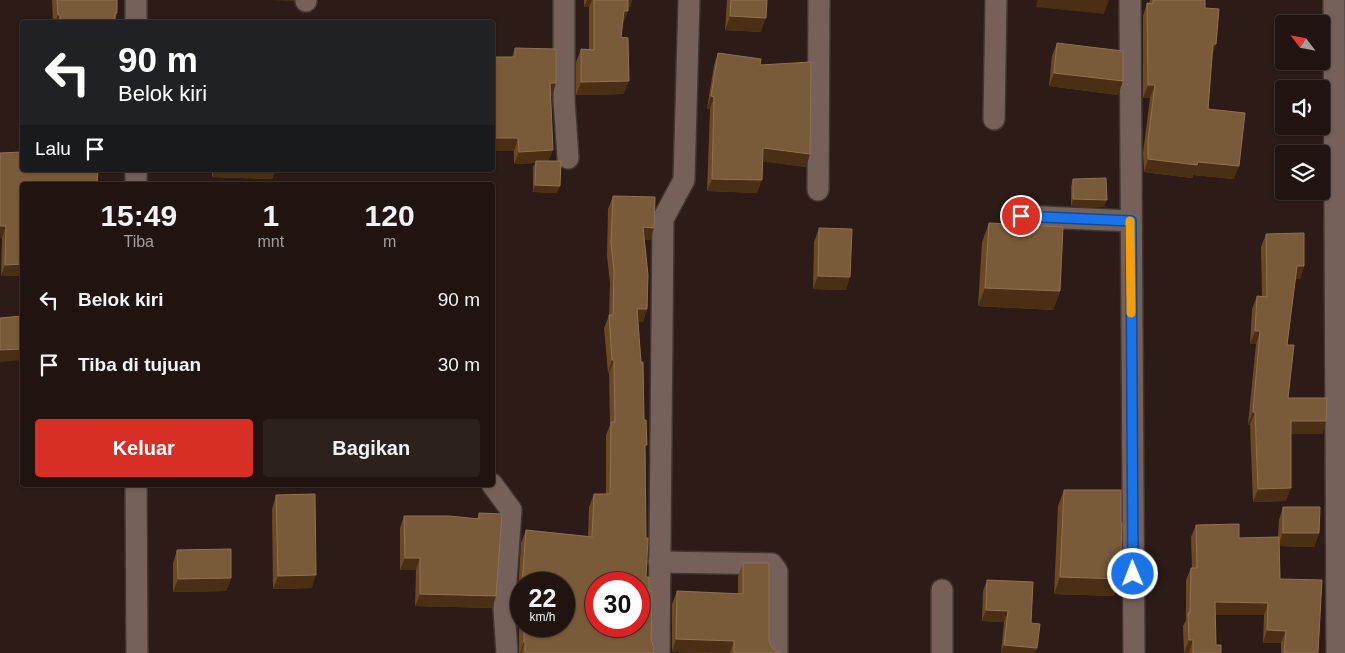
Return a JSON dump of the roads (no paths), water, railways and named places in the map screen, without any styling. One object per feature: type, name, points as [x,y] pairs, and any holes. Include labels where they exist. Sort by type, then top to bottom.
[{"type":"street","points":[[136,0],[136,20]]},
{"type":"street","points":[[564,0],[564,100],[568,158]]},
{"type":"street","points":[[659,653],[662,220],[684,180],[689,0]]},
{"type":"street","points":[[818,190],[819,0]]},
{"type":"street","points":[[994,119],[996,0]]},
{"type":"street","points":[[1130,0],[1134,653]]},
{"type":"street","points":[[1334,0],[1337,653]]},
{"type":"street","points":[[1021,216],[1131,221]]},
{"type":"street","points":[[136,487],[136,653]]},
{"type":"street","points":[[494,487],[510,510],[504,609],[507,653]]},
{"type":"street","points":[[659,562],[772,564],[775,566],[777,570],[777,653]]},
{"type":"street","points":[[942,590],[942,653]]}]
